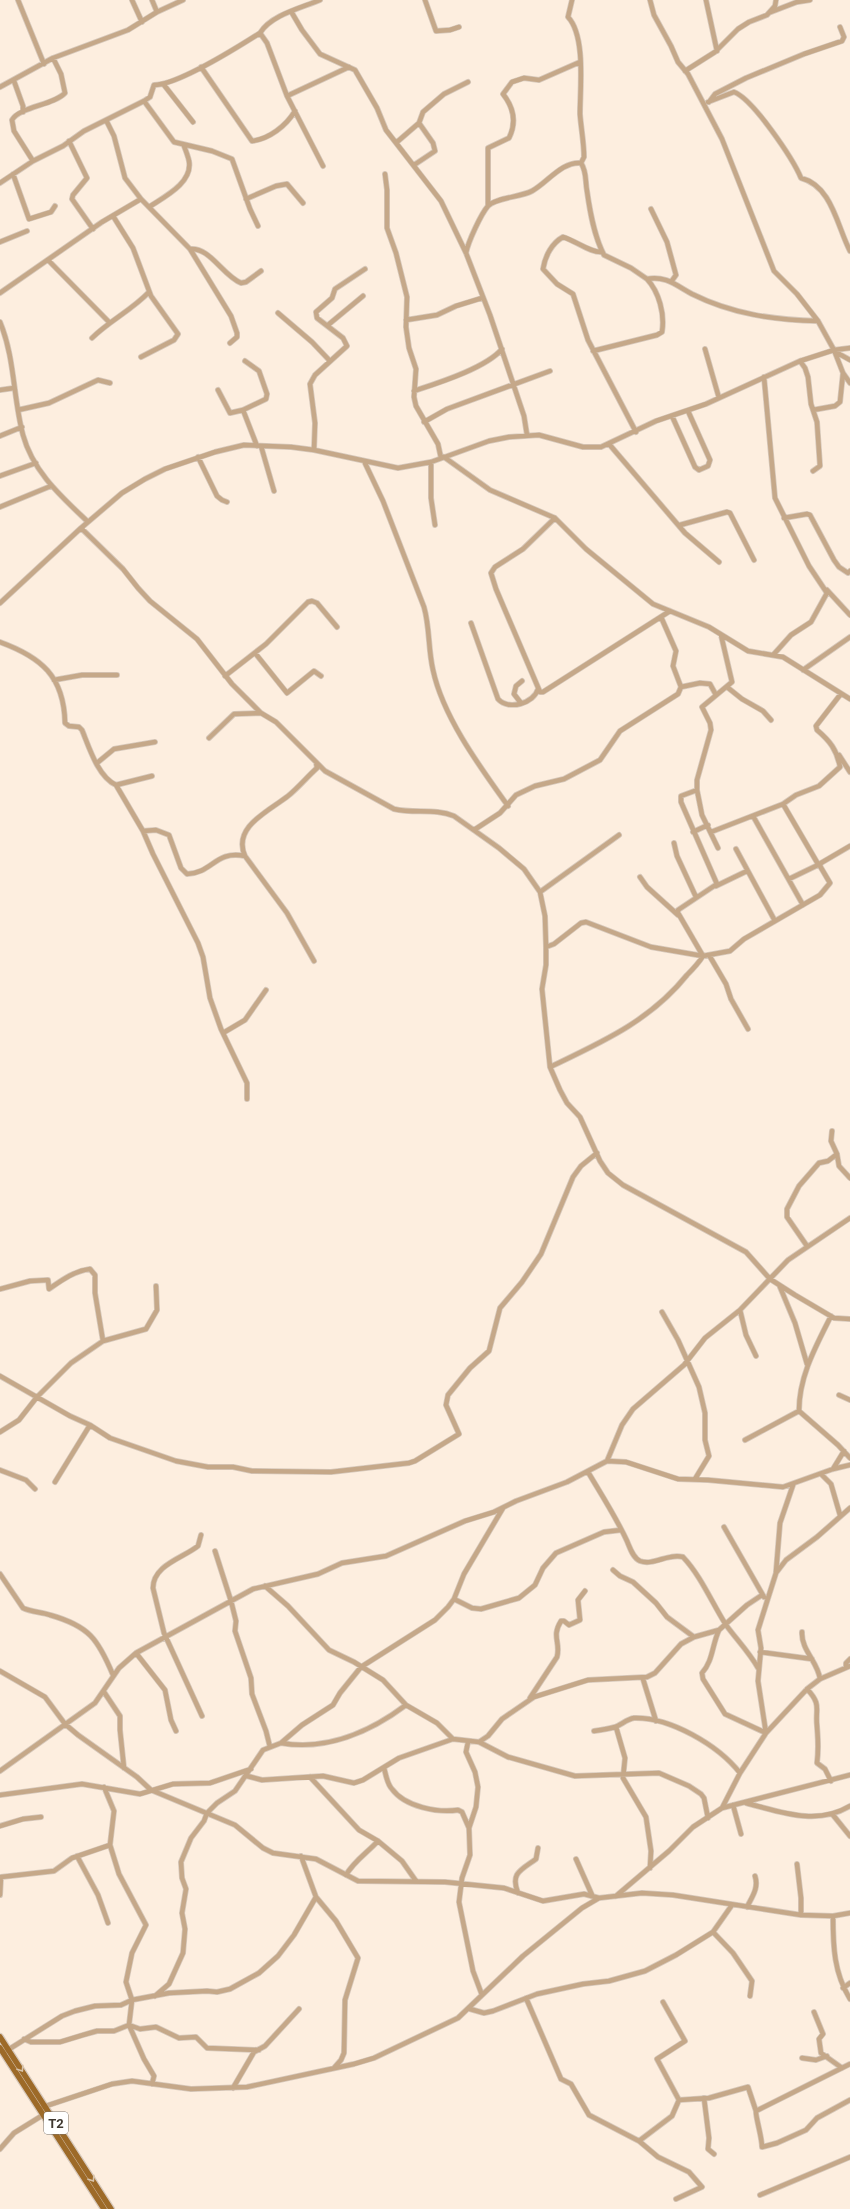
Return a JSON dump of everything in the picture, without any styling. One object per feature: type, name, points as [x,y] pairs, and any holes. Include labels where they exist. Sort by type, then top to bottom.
[{"type":"main road","name":"T2","points":[[0,2037],[4,2051],[111,2209]]},
{"type":"main road","name":"T2","points":[[42,2108],[43,2115],[104,2209]]},
{"type":"street","points":[[18,0],[44,64]]},
{"type":"street","points":[[132,0],[142,22]]},
{"type":"street","points":[[152,0],[157,12]]},
{"type":"street","points":[[0,88],[53,58],[128,30],[157,12],[183,0]]},
{"type":"street","points":[[0,183],[33,161],[63,146],[106,120],[144,101],[150,97],[154,85],[164,85],[200,67],[260,33],[264,27],[292,12],[320,0]]},
{"type":"street","points":[[425,0],[436,31],[450,30],[459,27]]},
{"type":"street","points":[[572,0],[568,17],[572,22],[582,77],[580,115],[584,140],[584,157],[581,163]]},
{"type":"street","points":[[650,0],[658,22],[678,62],[685,71],[722,139],[774,271],[797,294],[818,321],[834,350],[843,373],[850,383]]},
{"type":"street","points":[[706,0],[717,51]]},
{"type":"street","points":[[771,12],[775,6],[776,0]]},
{"type":"street","points":[[685,71],[717,51],[738,29],[771,12],[791,4],[810,0]]},
{"type":"street","points":[[292,12],[302,30],[320,54],[355,70],[377,108],[386,130],[397,142],[441,201],[466,253],[502,349],[526,424],[527,435]]},
{"type":"street","points":[[705,107],[715,94],[746,78],[804,54],[842,41],[844,37],[840,26]]},
{"type":"street","points":[[260,33],[267,43],[287,96],[323,166]]},
{"type":"street","points":[[33,161],[19,142],[12,123],[13,117],[54,100],[65,93],[61,74],[53,58]]},
{"type":"street","points":[[466,253],[471,236],[488,206],[488,148],[509,138],[514,124],[512,105],[503,94],[512,82],[524,78],[540,80],[580,62]]},
{"type":"street","points":[[200,67],[252,141],[283,127],[295,111]]},
{"type":"street","points":[[287,96],[350,67]]},
{"type":"street","points":[[14,81],[23,106],[23,112]]},
{"type":"street","points":[[397,142],[419,123],[423,112],[444,94],[468,82]]},
{"type":"street","points":[[164,85],[193,122]]},
{"type":"street","points":[[708,102],[734,92],[740,94],[764,119],[790,155],[801,178],[816,184],[820,189],[834,212],[850,251]]},
{"type":"street","points":[[144,101],[171,139],[184,146],[212,151],[232,159],[246,199],[258,226]]},
{"type":"street","points":[[106,120],[116,144],[123,173],[141,199],[190,249],[235,323],[236,337],[230,343]]},
{"type":"street","points":[[414,165],[435,151],[433,143],[419,123]]},
{"type":"street","points":[[69,141],[87,178],[73,195],[72,199],[93,229]]},
{"type":"street","points":[[149,207],[178,188],[186,176],[189,162],[184,146]]},
{"type":"street","points":[[488,206],[496,202],[524,195],[537,188],[554,174],[571,165],[581,163]]},
{"type":"street","points":[[581,163],[585,172],[586,189],[596,236],[602,252],[606,258],[632,268],[647,279],[654,287],[658,297],[662,332],[657,335],[593,350]]},
{"type":"street","points":[[13,174],[29,219],[51,212],[55,206]]},
{"type":"street","points":[[385,174],[387,190],[387,228],[396,253],[407,297],[406,320],[409,348],[416,370],[414,391],[416,406],[438,444],[443,458],[490,490],[555,518],[586,549],[615,571],[653,604],[709,627],[748,651],[774,654],[783,657],[840,695],[850,699]]},
{"type":"street","points":[[246,199],[276,186],[287,184],[303,203]]},
{"type":"street","points":[[0,293],[93,229],[141,199]]},
{"type":"street","points":[[651,209],[667,242],[676,275],[671,282]]},
{"type":"street","points":[[113,216],[133,248],[149,292],[176,330],[177,338],[140,357]]},
{"type":"street","points":[[0,242],[27,231]]},
{"type":"street","points":[[602,252],[591,251],[577,241],[564,237],[558,240],[544,260],[544,269],[557,284],[574,296],[593,350],[636,432]]},
{"type":"street","points":[[190,249],[202,251],[223,271],[241,283],[246,282],[261,271]]},
{"type":"street","points":[[48,260],[109,322]]},
{"type":"street","points":[[314,450],[315,423],[310,384],[315,375],[347,346],[343,338],[317,318],[317,310],[329,301],[335,289],[365,269]]},
{"type":"street","points":[[647,279],[661,278],[717,306],[733,311],[767,317],[818,321]]},
{"type":"street","points":[[92,338],[109,322],[137,303],[149,292]]},
{"type":"street","points":[[328,325],[363,296]]},
{"type":"street","points":[[406,320],[437,315],[456,306],[482,298]]},
{"type":"street","points":[[278,313],[312,342],[330,361]]},
{"type":"street","points":[[0,322],[11,357],[14,388],[27,447],[51,486],[88,522]]},
{"type":"street","points":[[0,603],[81,528],[122,494],[145,478],[176,464],[198,457],[236,447],[259,446],[314,450],[398,468],[431,462],[499,438],[527,435],[547,436],[583,447],[594,448],[609,444],[656,421],[688,411],[719,398],[800,361],[834,350],[850,348]]},
{"type":"street","points":[[414,391],[463,373],[491,358],[502,349]]},
{"type":"street","points":[[705,349],[719,398]]},
{"type":"street","points":[[834,350],[850,360]]},
{"type":"street","points":[[800,361],[807,372],[816,422],[820,466],[813,472]]},
{"type":"street","points":[[218,390],[230,413],[243,410],[263,401],[267,397],[259,371],[245,362]]},
{"type":"street","points":[[424,422],[446,409],[513,386],[550,371]]},
{"type":"street","points":[[813,410],[835,406],[840,402],[843,373]]},
{"type":"street","points":[[764,377],[775,498],[809,566],[827,590],[850,615]]},
{"type":"street","points":[[18,410],[49,403],[98,380],[110,383]]},
{"type":"street","points":[[0,390],[14,388]]},
{"type":"street","points":[[243,410],[259,446],[274,491]]},
{"type":"street","points":[[672,416],[695,469],[699,470],[708,466],[710,460],[688,411]]},
{"type":"street","points":[[0,436],[22,427]]},
{"type":"street","points":[[609,444],[689,537],[719,562]]},
{"type":"street","points":[[198,457],[217,496],[227,502]]},
{"type":"street","points":[[364,461],[383,501],[424,607],[429,625],[433,670],[441,696],[453,724],[508,806]]},
{"type":"street","points":[[431,462],[431,498],[435,525]]},
{"type":"street","points":[[0,476],[36,463]]},
{"type":"street","points":[[0,506],[51,486]]},
{"type":"street","points":[[680,525],[730,512],[754,560]]},
{"type":"street","points":[[784,518],[807,514],[810,515],[834,560],[839,567],[849,573]]},
{"type":"street","points":[[555,518],[523,549],[495,567],[491,573],[540,692],[543,692],[670,611]]},
{"type":"street","points":[[81,528],[123,569],[150,600],[197,639],[225,676],[261,713],[276,722],[316,762],[333,776],[394,809],[404,812],[446,813],[474,830],[524,869],[540,892],[545,916],[546,964],[542,989],[550,1067],[567,1103],[580,1117],[608,1173],[623,1186],[742,1249],[770,1279],[780,1286],[831,1316],[841,1320],[850,1319]]},
{"type":"street","points":[[774,654],[791,635],[807,626],[815,617],[827,596],[827,590]]},
{"type":"street","points":[[225,676],[255,653],[308,602],[312,601],[317,603],[337,627]]},
{"type":"street","points":[[474,830],[497,816],[508,806],[516,795],[529,789],[564,779],[600,760],[620,730],[678,694],[681,687],[673,666],[676,651],[661,617]]},
{"type":"street","points":[[470,623],[498,699],[503,704],[508,706],[521,703],[532,698],[538,688]]},
{"type":"street","points":[[718,848],[708,825],[702,816],[697,790],[697,780],[711,730],[710,723],[702,707],[732,682],[721,635]]},
{"type":"street","points":[[804,670],[850,637]]},
{"type":"street","points":[[0,642],[33,656],[47,668],[54,680],[65,712],[65,723],[69,726],[79,727],[82,730],[97,763],[107,778],[116,784],[143,831],[198,943],[203,957],[208,992],[223,1033],[247,1083],[247,1099]]},
{"type":"street","points":[[255,653],[287,693],[314,671],[321,676]]},
{"type":"street","points":[[54,680],[82,675],[117,675]]},
{"type":"street","points":[[521,703],[514,694],[516,686],[522,681]]},
{"type":"street","points":[[681,687],[706,683],[710,684],[716,695]]},
{"type":"street","points":[[727,687],[763,711],[771,720]]},
{"type":"street","points":[[840,695],[816,726],[817,730],[827,738],[850,772]]},
{"type":"street","points":[[209,738],[234,714],[261,713]]},
{"type":"street","points":[[97,763],[114,749],[155,742]]},
{"type":"street","points":[[711,832],[783,804],[799,793],[819,786],[840,767],[836,752]]},
{"type":"street","points":[[314,962],[288,913],[245,856],[242,848],[245,832],[253,821],[293,792],[317,768],[316,762]]},
{"type":"street","points":[[116,784],[152,776]]},
{"type":"street","points":[[697,790],[681,796],[682,805],[693,832],[717,881],[715,887]]},
{"type":"street","points":[[546,947],[554,944],[581,923],[586,922],[650,948],[703,956],[730,951],[744,939],[820,895],[829,886],[828,880],[783,804]]},
{"type":"street","points":[[753,816],[803,905]]},
{"type":"street","points":[[693,832],[708,825]]},
{"type":"street","points":[[143,831],[156,830],[169,835],[181,868],[187,874],[204,870],[226,855],[233,854],[245,856]]},
{"type":"street","points":[[540,892],[620,835]]},
{"type":"street","points":[[674,843],[677,856],[696,897]]},
{"type":"street","points":[[789,879],[850,846]]},
{"type":"street","points":[[736,849],[775,921]]},
{"type":"street","points":[[678,915],[678,910],[696,897],[747,871]]},
{"type":"street","points":[[640,877],[647,888],[678,915],[703,956]]},
{"type":"street","points":[[709,955],[726,984],[731,999],[748,1029]]},
{"type":"street","points":[[550,1067],[641,1020],[674,990],[698,964],[703,956]]},
{"type":"street","points":[[223,1033],[245,1020],[266,990]]},
{"type":"street","points":[[832,1131],[831,1141],[837,1154],[839,1166],[850,1178]]},
{"type":"street","points":[[0,1376],[70,1416],[90,1425],[99,1432],[122,1443],[176,1461],[208,1467],[233,1467],[252,1472],[331,1472],[415,1461],[459,1434],[459,1429],[446,1405],[448,1395],[470,1368],[489,1351],[500,1308],[522,1282],[541,1254],[573,1177],[581,1166],[597,1153]]},
{"type":"street","points":[[807,1246],[787,1217],[787,1208],[798,1186],[819,1163],[828,1161],[837,1154]]},
{"type":"street","points":[[606,1461],[622,1425],[633,1409],[687,1361],[705,1338],[740,1310],[788,1260],[850,1218]]},
{"type":"street","points":[[0,1289],[30,1280],[48,1280],[49,1288],[66,1277],[82,1270],[90,1269],[95,1275],[95,1293],[103,1341]]},
{"type":"street","points":[[0,1432],[19,1420],[36,1397],[71,1363],[103,1341],[146,1329],[157,1310],[156,1286]]},
{"type":"street","points":[[780,1286],[796,1323],[808,1364]]},
{"type":"street","points":[[740,1310],[746,1334],[756,1356]]},
{"type":"street","points":[[662,1312],[678,1340],[699,1387],[704,1413],[705,1440],[709,1456],[695,1479]]},
{"type":"street","points":[[831,1316],[808,1364],[799,1394],[799,1411],[850,1458]]},
{"type":"street","points":[[839,1395],[850,1400]]},
{"type":"street","points":[[745,1440],[799,1411]]},
{"type":"street","points":[[55,1482],[90,1425]]},
{"type":"street","points":[[833,1469],[844,1452]]},
{"type":"street","points":[[0,1771],[95,1703],[104,1692],[113,1675],[136,1653],[253,1589],[318,1574],[342,1562],[386,1556],[588,1472],[606,1461],[626,1462],[639,1465],[670,1478],[702,1479],[774,1487],[793,1485],[833,1469],[850,1465]]},
{"type":"street","points":[[0,1470],[26,1480],[35,1489]]},
{"type":"street","points":[[588,1472],[621,1530],[633,1555],[640,1561],[649,1562],[675,1556],[682,1557],[704,1588],[726,1625],[751,1655],[758,1668]]},
{"type":"street","points":[[700,1473],[702,1479]]},
{"type":"street","points":[[821,1474],[832,1484],[840,1515]]},
{"type":"street","points":[[776,1573],[776,1555],[780,1523],[793,1485]]},
{"type":"street","points":[[155,1996],[169,1984],[183,1953],[185,1929],[182,1913],[186,1890],[182,1878],[181,1862],[188,1842],[207,1813],[217,1803],[236,1791],[263,1750],[281,1743],[302,1726],[333,1705],[340,1693],[361,1667],[435,1620],[454,1599],[464,1574],[503,1508]]},
{"type":"street","points":[[766,1733],[758,1681],[760,1652],[758,1630],[776,1573],[786,1560],[817,1537],[840,1515],[850,1508]]},
{"type":"street","points":[[724,1527],[766,1602]]},
{"type":"street","points":[[454,1599],[472,1608],[481,1609],[519,1598],[535,1585],[550,1558],[558,1551],[604,1532],[621,1530]]},
{"type":"street","points":[[201,1536],[198,1546],[166,1565],[153,1582],[153,1588],[165,1636],[202,1716]]},
{"type":"street","points":[[215,1551],[231,1601],[236,1621],[236,1631],[251,1678],[252,1694],[266,1731],[270,1747]]},
{"type":"street","points":[[613,1570],[620,1576],[633,1582],[656,1603],[667,1618],[694,1637]]},
{"type":"street","points":[[0,1574],[23,1608],[70,1620],[85,1631],[98,1643],[113,1675]]},
{"type":"street","points":[[265,1586],[288,1606],[329,1650],[383,1680],[406,1705],[437,1723],[453,1739]]},
{"type":"street","points":[[529,1699],[557,1657],[558,1650],[555,1632],[561,1621],[564,1621],[570,1625],[580,1620],[578,1600],[585,1591]]},
{"type":"street","points":[[479,1742],[488,1736],[502,1719],[529,1699],[588,1680],[600,1678],[643,1679],[655,1673],[675,1649],[694,1637],[719,1630],[743,1608],[762,1595]]},
{"type":"street","points":[[719,1630],[713,1644],[710,1661],[702,1673],[703,1679],[725,1714],[766,1733]]},
{"type":"street","points":[[802,1632],[802,1642],[819,1672],[820,1679]]},
{"type":"street","points":[[760,1652],[812,1658]]},
{"type":"street","points":[[136,1653],[165,1690],[171,1720],[176,1731]]},
{"type":"street","points":[[722,1808],[740,1773],[766,1733],[807,1689],[820,1679],[848,1666],[846,1662],[850,1659]]},
{"type":"street","points":[[0,1671],[21,1685],[45,1697],[65,1724],[146,1784],[151,1790],[235,1825],[268,1851],[301,1856],[324,1862],[358,1880],[416,1881],[504,1888],[543,1901],[584,1894],[592,1895],[598,1898]]},
{"type":"street","points":[[643,1679],[656,1721]]},
{"type":"street","points":[[807,1689],[817,1703],[816,1724],[820,1740],[817,1763],[825,1769],[831,1781]]},
{"type":"street","points":[[104,1692],[120,1716],[124,1768]]},
{"type":"street","points":[[281,1743],[292,1745],[309,1744],[353,1736],[380,1723],[406,1705]]},
{"type":"street","points":[[594,1731],[616,1727],[635,1718],[656,1721],[706,1741],[720,1752],[740,1773]]},
{"type":"street","points":[[616,1727],[625,1758],[623,1774],[625,1781],[638,1800],[646,1817],[651,1851],[650,1868]]},
{"type":"street","points":[[246,1776],[262,1780],[323,1776],[354,1783],[384,1768],[399,1758],[453,1739],[468,1742],[479,1742],[508,1758],[574,1776],[659,1773],[689,1786],[704,1798],[708,1818]]},
{"type":"street","points":[[468,1742],[466,1752],[475,1772],[478,1787],[476,1807],[469,1828],[470,1855],[461,1884],[460,1910],[473,1971],[482,1995]]},
{"type":"street","points":[[384,1768],[392,1789],[409,1802],[434,1810],[458,1810],[462,1812],[469,1828]]},
{"type":"street","points":[[0,1795],[82,1784],[140,1794],[173,1784],[210,1784],[251,1769]]},
{"type":"street","points":[[616,1896],[650,1868],[693,1827],[722,1808],[850,1775]]},
{"type":"street","points":[[310,1777],[359,1830],[378,1841],[402,1861],[416,1881]]},
{"type":"street","points":[[104,1787],[114,1812],[110,1845],[119,1874],[146,1925],[134,1946],[126,1982],[132,2000],[129,2026],[140,2051],[154,2076],[152,2084]]},
{"type":"street","points":[[746,1803],[790,1814],[816,1817],[833,1815],[850,1806]]},
{"type":"street","points":[[733,1806],[741,1834]]},
{"type":"street","points":[[833,1815],[850,1836]]},
{"type":"street","points":[[0,1826],[22,1819],[40,1817]]},
{"type":"street","points":[[346,1875],[353,1864],[365,1855],[378,1841]]},
{"type":"street","points":[[0,1895],[1,1877],[54,1871],[65,1862],[77,1856],[110,1845]]},
{"type":"street","points":[[518,1893],[514,1880],[516,1875],[536,1859],[538,1848]]},
{"type":"street","points":[[77,1856],[98,1895],[108,1923]]},
{"type":"street","points":[[301,1856],[316,1897],[336,1921],[358,1958],[345,2000],[344,2053],[341,2060],[334,2068]]},
{"type":"street","points":[[576,1859],[592,1895]]},
{"type":"street","points":[[797,1864],[801,1898],[801,1915]]},
{"type":"street","points":[[747,1907],[756,1891],[757,1881],[755,1876]]},
{"type":"street","points":[[42,2108],[112,2084],[132,2081],[191,2089],[247,2087],[354,2064],[394,2050],[445,2024],[470,2009],[482,1995],[522,1956],[582,1908],[598,1898],[642,1893],[673,1895],[801,1915],[833,1916],[850,1912]]},
{"type":"street","points":[[4,2051],[62,2016],[75,2011],[95,2006],[121,2005],[132,2000],[155,1996],[188,1992],[224,1992],[259,1973],[282,1951],[316,1897]]},
{"type":"street","points":[[470,2009],[484,2013],[526,1998],[583,1984],[609,1981],[645,1971],[676,1955],[713,1932],[732,1905]]},
{"type":"street","points":[[833,1916],[835,1964],[843,1988],[850,1999]]},
{"type":"street","points":[[713,1932],[732,1952],[752,1981],[750,1996]]},
{"type":"street","points":[[843,1988],[850,1983]]},
{"type":"street","points":[[526,1998],[562,2081],[571,2084],[589,2115],[639,2141],[658,2157],[689,2172],[702,2187],[676,2199]]},
{"type":"street","points":[[663,2002],[685,2041],[657,2059],[679,2100]]},
{"type":"street","points":[[233,2088],[247,2068],[251,2056],[300,2009]]},
{"type":"street","points":[[814,2012],[823,2034],[819,2039],[819,2049],[821,2053],[842,2068]]},
{"type":"street","points":[[24,2039],[31,2042],[60,2042],[90,2033],[114,2031],[129,2026],[140,2029],[156,2027],[179,2038],[196,2037],[201,2040],[207,2048],[258,2050]]},
{"type":"street","points":[[802,2058],[816,2060],[827,2056]]},
{"type":"street","points":[[756,2110],[850,2064]]},
{"type":"street","points":[[679,2100],[704,2098],[749,2087],[756,2110],[755,2114],[761,2131],[762,2147],[777,2144],[806,2130],[817,2118],[850,2100]]},
{"type":"street","points":[[704,2098],[709,2138],[708,2149],[714,2154]]},
{"type":"street","points":[[639,2141],[672,2116],[679,2100]]},
{"type":"street","points":[[0,2150],[14,2133],[43,2115]]},
{"type":"street","points":[[760,2195],[850,2157]]}]
